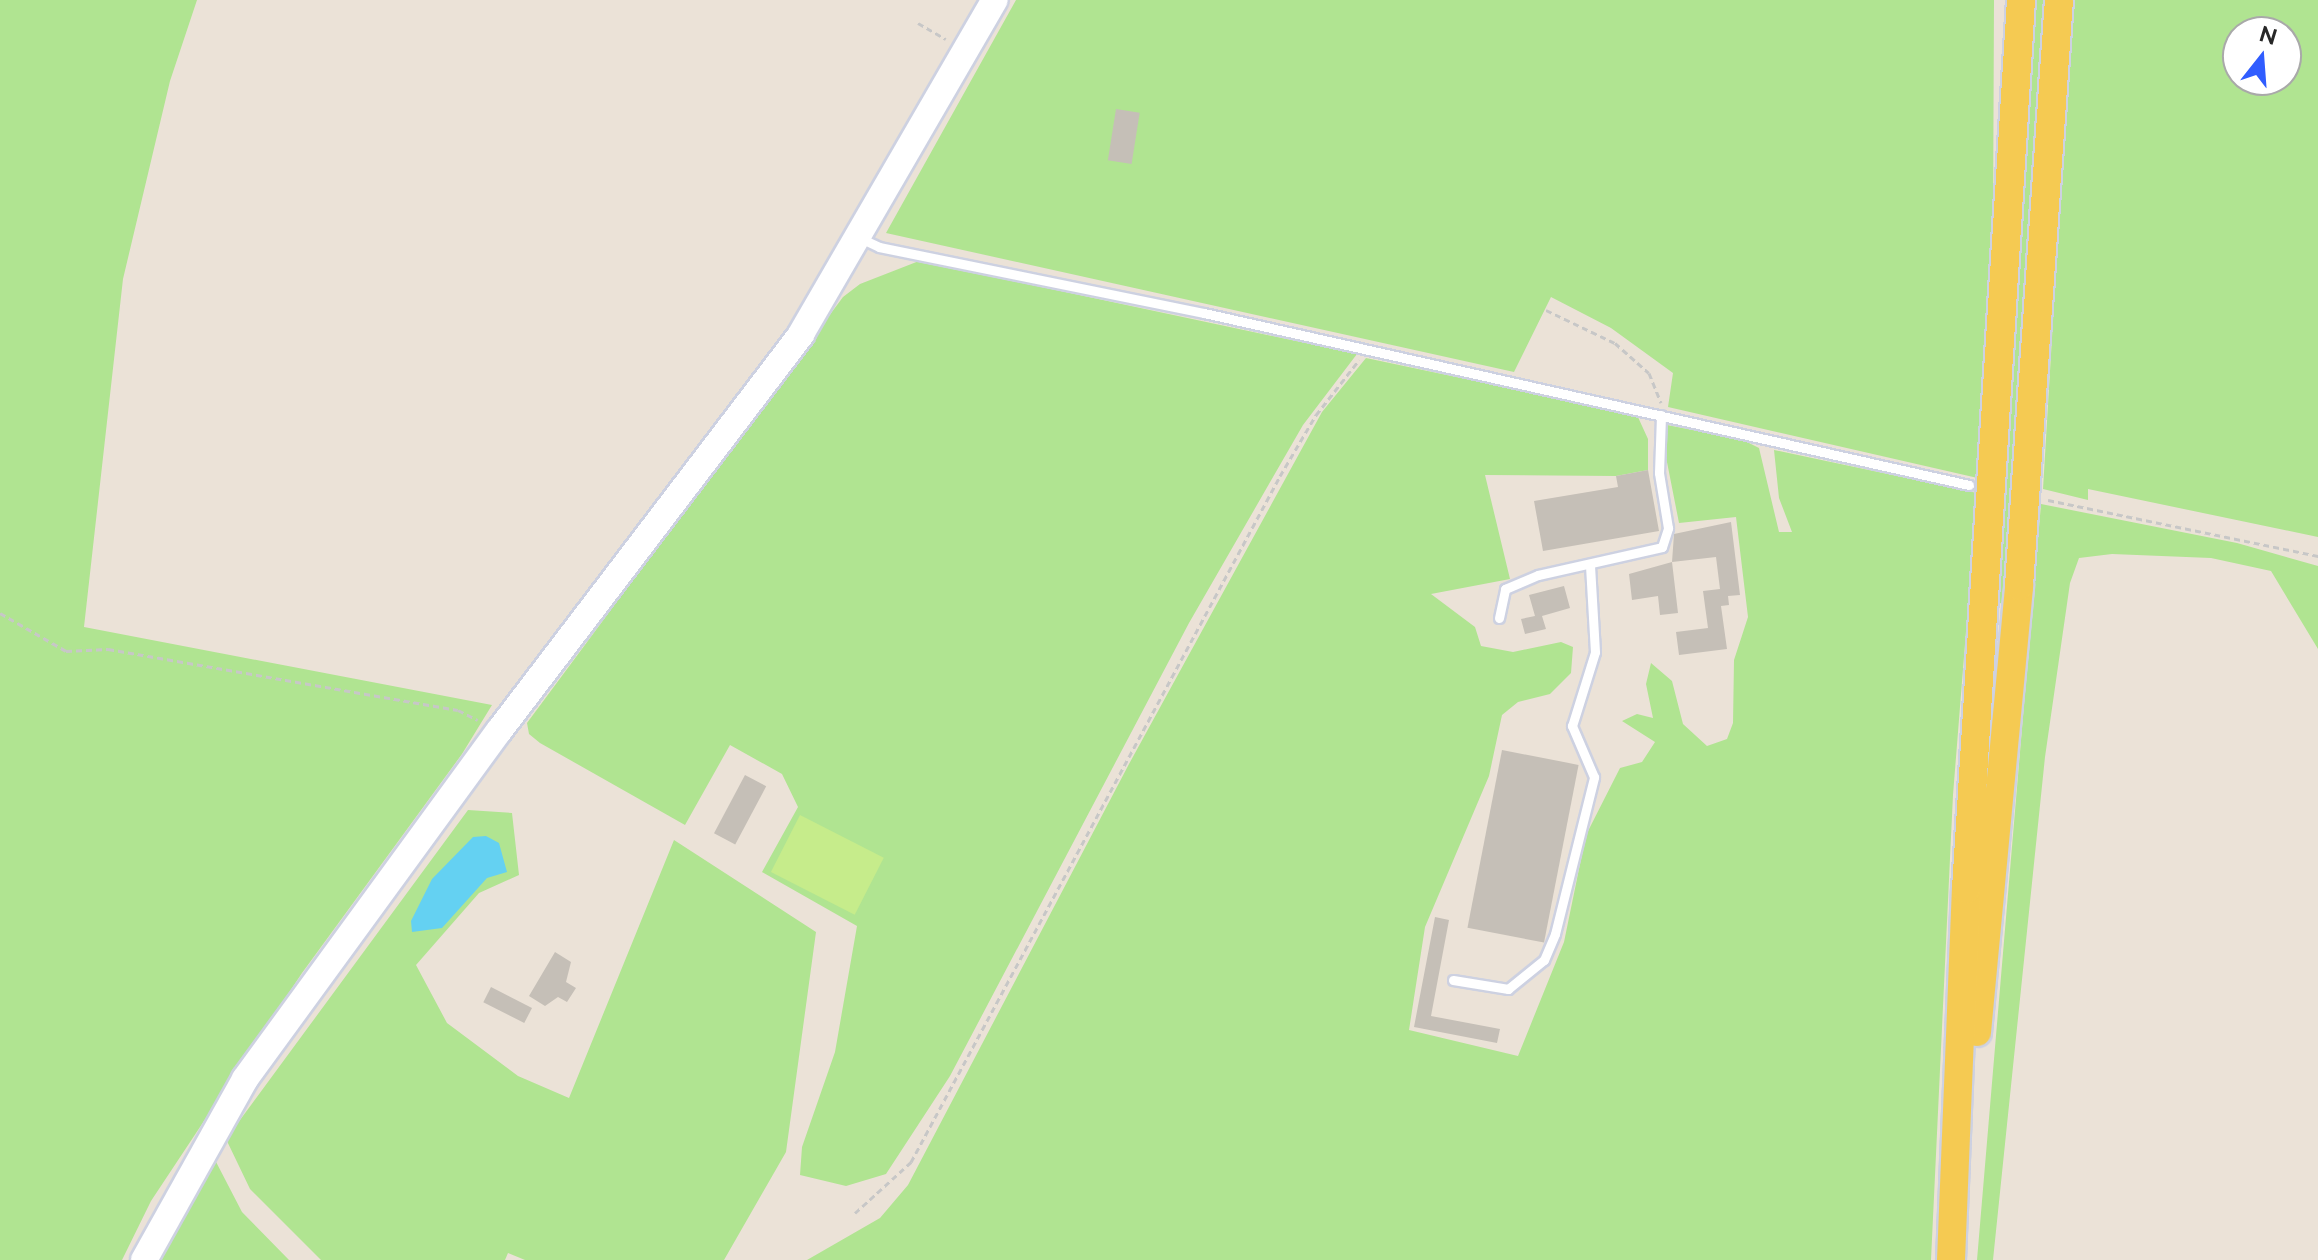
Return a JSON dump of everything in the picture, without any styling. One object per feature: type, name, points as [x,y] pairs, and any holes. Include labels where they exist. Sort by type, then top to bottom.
[{"type":"main road","points":[[144,1260],[245,1079],[499,731],[801,334],[995,0]]},
{"type":"main road","points":[[1951,1258],[1966,889],[2021,0]]},
{"type":"main road","points":[[1951,1258],[1997,859],[2059,0]]},
{"type":"lane","points":[[859,238],[879,247],[1364,349],[1969,485]]},
{"type":"lane","points":[[1499,618],[1505,589],[1538,575],[1590,566],[1662,547],[1668,528],[1659,473],[1661,415]]},
{"type":"lane","points":[[1453,980],[1508,989],[1544,960],[1555,934],[1594,777],[1572,726],[1595,652],[1590,566]]},
{"type":"path","points":[[918,23],[964,53]]},
{"type":"path","points":[[1546,310],[1615,343],[1649,373],[1661,397],[1661,415]]},
{"type":"path","points":[[855,1213],[911,1162],[1280,476],[1364,349]]},
{"type":"path","points":[[2048,500],[2318,556]]},
{"type":"path","points":[[0,613],[66,651],[108,649],[458,710],[499,731]]},
{"type":"green space","points":[[0,0],[197,0],[170,81],[123,279],[84,627],[492,705],[462,754],[302,973],[151,1201],[122,1260],[0,1260]]},
{"type":"green space","points":[[1016,0],[1994,0],[1993,227],[1982,479],[1668,407],[1673,373],[1611,328],[1551,297],[1514,372],[886,233]]},
{"type":"green space","points":[[2031,0],[2046,0],[2007,604],[1999,603]]},
{"type":"green space","points":[[2072,0],[2318,0],[2318,537],[2088,489],[2088,500],[2043,489]]},
{"type":"green space","points":[[919,261],[1357,354],[1303,425],[1189,623],[950,1076],[886,1174],[846,1186],[800,1175],[802,1147],[835,1052],[857,926],[762,872],[798,807],[782,774],[730,745],[685,825],[540,743],[529,734],[527,723],[843,297],[860,284]]},
{"type":"green space","points":[[1366,358],[1637,415],[1648,439],[1648,470],[1616,476],[1485,475],[1510,579],[1431,594],[1475,627],[1481,646],[1513,652],[1561,642],[1573,647],[1571,673],[1550,694],[1518,702],[1502,715],[1489,776],[1425,927],[1409,1030],[1518,1056],[1564,942],[1586,835],[1620,768],[1642,762],[1655,742],[1622,721],[1637,714],[1653,718],[1646,684],[1651,663],[1672,681],[1683,724],[1707,746],[1727,739],[1733,723],[1734,660],[1748,617],[1736,517],[1679,523],[1666,457],[1667,425],[1743,440],[1759,448],[1779,532],[1792,532],[1779,498],[1774,450],[1977,493],[1953,795],[1931,1260],[807,1260],[880,1218],[908,1185],[1129,764],[1322,412]]},
{"type":"green space","points":[[2041,504],[2237,543],[2318,566],[2318,649],[2271,571],[2211,558],[2112,554],[2079,558],[2070,583],[2045,757],[1993,1260],[1977,1260]]},
{"type":"green space","points":[[468,810],[512,813],[519,875],[479,893],[416,965],[447,1023],[518,1076],[569,1098],[674,840],[816,932],[786,1152],[724,1260],[525,1260],[508,1253],[505,1260],[321,1260],[250,1189],[226,1139]]},
{"type":"green space","points":[[800,815],[884,858],[855,915],[771,872]]},
{"type":"green space","points":[[214,1158],[242,1212],[289,1260],[159,1260]]},
{"type":"water","points":[[486,836],[499,843],[507,872],[487,878],[442,928],[412,932],[411,921],[432,879],[473,837]]},
{"type":"building","points":[[1116,109],[1140,113],[1132,164],[1108,160]]},
{"type":"building","points":[[1648,470],[1659,531],[1543,551],[1534,501],[1618,487],[1616,476]]},
{"type":"building","points":[[1731,522],[1740,595],[1728,596],[1729,605],[1721,606],[1727,649],[1679,655],[1676,632],[1708,628],[1703,591],[1720,589],[1716,557],[1672,562],[1674,534]]},
{"type":"building","points":[[1672,562],[1678,613],[1660,615],[1658,596],[1632,600],[1629,574]]},
{"type":"building","points":[[1564,586],[1570,608],[1542,616],[1546,629],[1525,634],[1521,619],[1535,616],[1529,595]]},
{"type":"building","points":[[1502,750],[1579,765],[1544,943],[1467,928]]},
{"type":"building","points":[[745,775],[766,786],[735,845],[714,833]]},
{"type":"building","points":[[1435,917],[1449,920],[1431,1016],[1500,1029],[1497,1043],[1414,1027]]},
{"type":"building","points":[[555,952],[571,962],[566,982],[576,988],[567,1002],[558,997],[545,1006],[529,996]]},
{"type":"building","points":[[491,987],[532,1008],[524,1023],[483,1002]]}]
